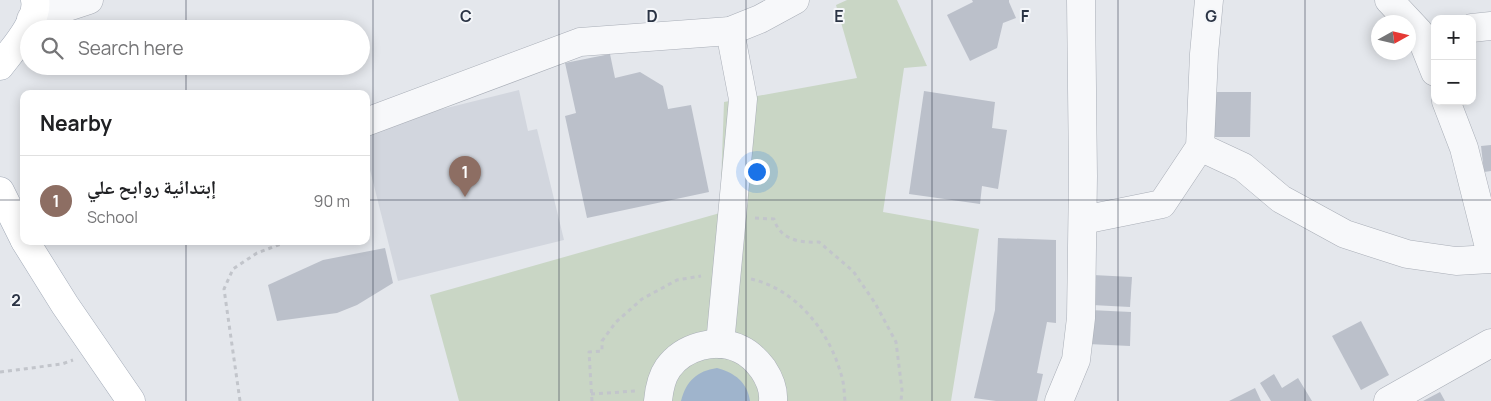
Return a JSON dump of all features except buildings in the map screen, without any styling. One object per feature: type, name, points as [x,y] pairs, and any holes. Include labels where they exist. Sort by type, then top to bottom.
[{"type":"main road","points":[[0,66],[20,41]]},
{"type":"main road","points":[[0,191],[20,232]]},
{"type":"main road","points":[[27,245],[131,401]]},
{"type":"street","points":[[33,10],[90,0]]},
{"type":"street","points":[[370,121],[580,42],[730,31],[760,19],[795,0]]},
{"type":"street","points":[[1059,401],[1076,360],[1081,318],[1083,220],[1081,0]]},
{"type":"street","points":[[1083,220],[1162,204],[1200,147],[1204,54],[1209,0]]},
{"type":"street","points":[[1388,0],[1427,31],[1433,60]]},
{"type":"street","points":[[1476,28],[1491,26]]},
{"type":"street","points":[[720,344],[743,99],[730,31]]},
{"type":"street","points":[[1448,105],[1464,148],[1491,255]]},
{"type":"street","points":[[1200,147],[1243,167],[1281,199],[1345,234],[1407,254],[1456,261],[1491,259]]},
{"type":"street","points":[[1388,401],[1491,343]]},
{"type":"street","points":[[658,396],[668,368],[682,354],[701,345],[720,344],[740,348],[756,360],[768,376],[773,401]]},
{"type":"path","points":[[732,216],[774,219],[785,235],[795,241],[819,242],[853,271],[875,303],[896,342],[902,390],[901,401]]},
{"type":"path","points":[[240,401],[224,289],[232,269],[257,253],[278,245]]},
{"type":"path","points":[[592,401],[589,352],[602,351],[602,341],[616,322],[642,299],[677,280],[711,274],[727,274],[763,282],[790,296],[816,322],[831,348],[842,374],[845,401]]},
{"type":"path","points":[[0,372],[62,364],[76,359],[93,345]]},
{"type":"path","points":[[592,394],[638,390],[658,396]]},
{"type":"shaded area","points":[[519,90],[528,131],[537,129],[564,240],[398,281],[370,170],[370,127]]},
{"type":"green space","points":[[847,0],[897,0],[927,66],[904,68],[883,212],[979,229],[951,401],[459,401],[430,295],[720,213],[724,102],[857,78],[836,5]]},
{"type":"water","points":[[717,368],[739,379],[746,389],[750,401],[681,401],[686,388],[693,378],[710,369]]},
{"type":"place","name":"إبتدائية روابح علي","points":[[465,197]]}]
